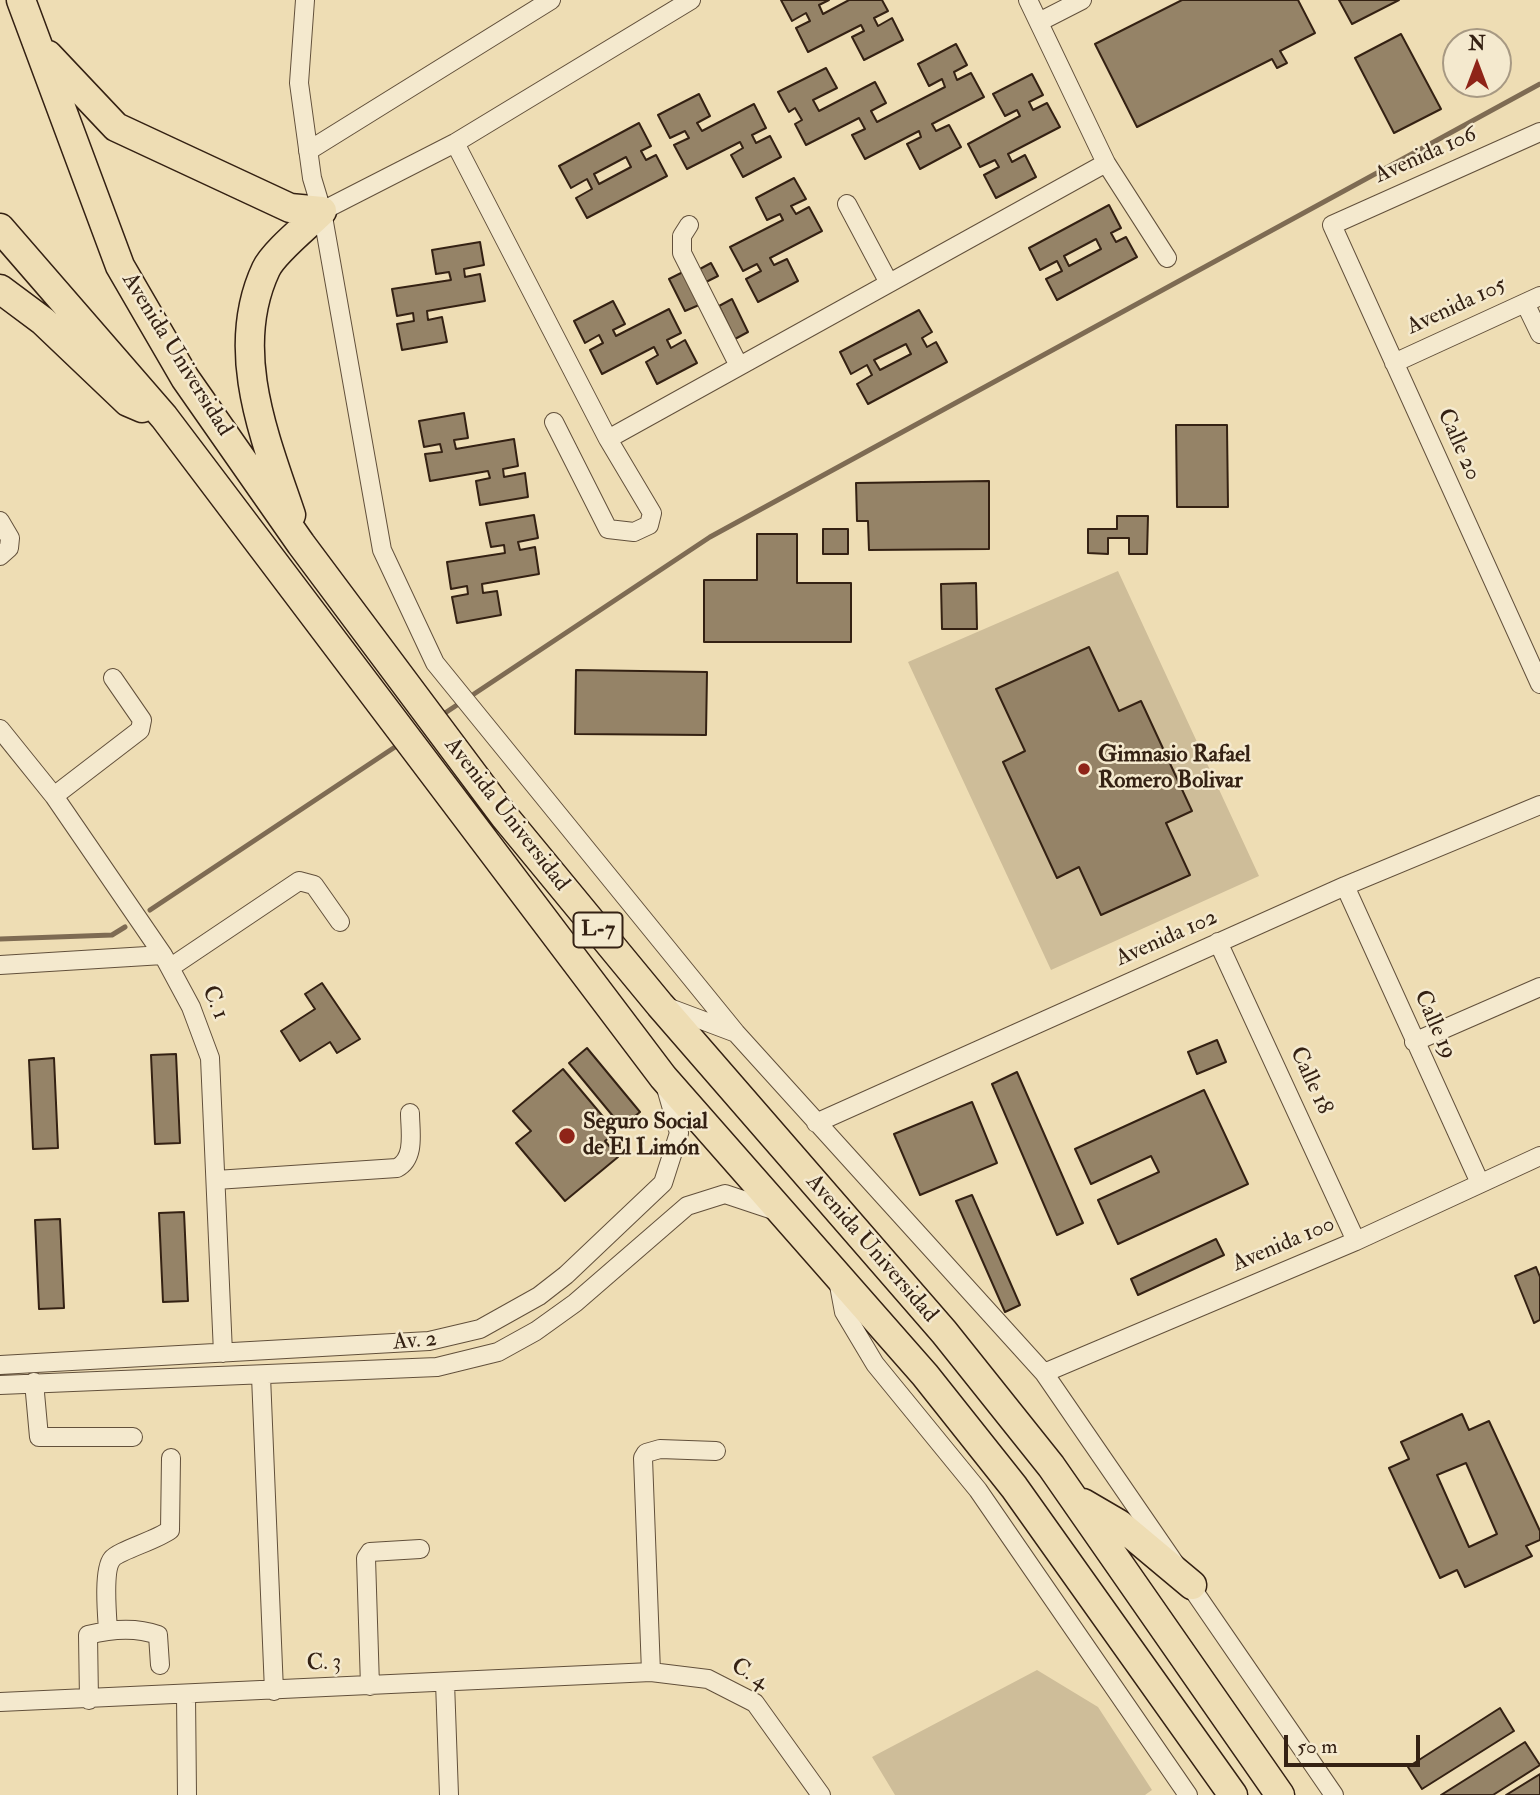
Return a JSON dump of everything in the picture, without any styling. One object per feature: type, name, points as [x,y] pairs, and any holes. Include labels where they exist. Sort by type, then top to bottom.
[{"type":"main road","name":"Avenida Universidad","points":[[21,0],[120,266],[185,378],[301,544],[505,817],[660,1005],[944,1332],[1072,1496],[1280,1795]]},
{"type":"main road","points":[[41,49],[116,127],[290,208],[322,211]]},
{"type":"main road","points":[[301,544],[257,415],[248,332],[266,267],[322,211]]},
{"type":"main road","name":"Avenida Universidad","points":[[0,228],[164,417],[663,1077],[925,1375],[1014,1486],[1233,1795]]},
{"type":"main road","points":[[0,289],[43,320],[128,402],[164,417]]},
{"type":"main road","points":[[1072,1496],[1119,1524],[1192,1585]]},
{"type":"street","points":[[309,151],[551,0]]},
{"type":"street","points":[[322,211],[455,143],[691,0]]},
{"type":"street","points":[[1028,0],[1106,163],[1167,258]]},
{"type":"street","points":[[1039,22],[1082,0]]},
{"type":"street","name":"Avenida Universidad","points":[[306,1],[299,83],[382,550],[435,663],[736,1032],[1044,1373],[1335,1795]]},
{"type":"street","name":"Avenida 106","points":[[1332,225],[1540,132]]},
{"type":"street","points":[[455,143],[608,439],[652,513],[649,525],[634,532],[608,529],[554,422]]},
{"type":"street","points":[[608,439],[738,364],[1106,163]]},
{"type":"street","points":[[847,204],[888,282]]},
{"type":"street","points":[[689,225],[682,236],[682,253],[738,364]]},
{"type":"street","name":"Calle 20","points":[[1332,225],[1540,684]]},
{"type":"street","points":[[1532,300],[1540,334]]},
{"type":"street","name":"Avenida 105","points":[[1394,363],[1532,300]]},
{"type":"street","points":[[0,522],[10,538],[9,548],[0,556]]},
{"type":"street","points":[[54,796],[140,730],[142,720],[113,678]]},
{"type":"street","name":"C. 1","points":[[0,729],[6,748],[54,796],[167,961],[191,1007],[210,1058],[223,1353]]},
{"type":"street","name":"Avenida 102","points":[[816,1123],[1345,886],[1540,804]]},
{"type":"street","points":[[0,965],[167,961],[299,881],[314,885],[340,922]]},
{"type":"street","name":"Calle 19","points":[[1345,886],[1480,1183]]},
{"type":"street","name":"Calle 18","points":[[1218,942],[1356,1241]]},
{"type":"street","points":[[1414,1042],[1540,987]]},
{"type":"street","points":[[660,1005],[736,1032]]},
{"type":"street","name":"Av. 2","points":[[0,1365],[429,1341],[480,1329],[539,1296],[566,1275],[663,1183],[679,1133],[663,1077]]},
{"type":"street","points":[[216,1180],[397,1168],[406,1162],[410,1154],[410,1113]]},
{"type":"street","name":"Avenida 100","points":[[1044,1373],[1356,1241],[1540,1156]]},
{"type":"street","name":"Av. 2","points":[[0,1385],[436,1367],[498,1352],[536,1331],[575,1303],[687,1206],[725,1194],[779,1212]]},
{"type":"street","name":"Avenida Universidad","points":[[836,1272],[844,1312],[875,1364],[978,1490],[1188,1795]]},
{"type":"street","points":[[261,1376],[274,1691]]},
{"type":"street","points":[[34,1382],[40,1437],[133,1437]]},
{"type":"street","points":[[651,1672],[643,1458],[646,1453],[660,1449],[716,1451]]},
{"type":"street","points":[[108,1630],[107,1567],[113,1557],[156,1540],[170,1530],[170,1458]]},
{"type":"street","points":[[370,1686],[366,1558],[370,1552],[420,1549]]},
{"type":"street","points":[[89,1700],[88,1635],[108,1630],[146,1631],[158,1635],[160,1665]]},
{"type":"street","name":"C. 3","points":[[0,1702],[651,1672]]},
{"type":"street","name":"C. 4","points":[[651,1672],[708,1679],[755,1703],[821,1795]]},
{"type":"street","points":[[445,1682],[449,1795]]},
{"type":"street","points":[[186,1695],[187,1795]]},
{"type":"shaded area","name":"Gimnasio Rafael Romero Bolivar","points":[[1118,571],[1259,876],[1051,970],[908,662]]},
{"type":"shaded area","points":[[1037,1670],[1098,1707],[1152,1790],[1145,1795],[895,1795],[872,1757]]},
{"type":"building","points":[[781,0],[829,0],[819,5],[823,14],[849,0],[882,0],[888,11],[874,18],[878,26],[892,18],[903,40],[864,60],[852,37],[864,31],[861,25],[808,52],[796,28],[810,21],[806,13],[792,21]]},
{"type":"building","points":[[1182,0],[1298,0],[1315,33],[1280,51],[1287,63],[1277,68],[1272,59],[1137,127],[1095,44]]},
{"type":"building","points":[[1339,0],[1399,0],[1352,24]]},
{"type":"building","points":[[1401,34],[1441,109],[1394,133],[1355,58]]},
{"type":"building","points":[[956,44],[967,65],[954,72],[957,80],[971,73],[984,97],[932,124],[936,131],[949,125],[961,147],[920,169],[907,144],[921,137],[919,131],[865,159],[852,135],[865,129],[859,118],[806,145],[795,124],[802,120],[795,108],[789,112],[778,92],[826,68],[837,88],[813,100],[819,111],[875,82],[886,103],[871,111],[877,122],[945,87],[942,79],[929,86],[918,64]]},
{"type":"building","points":[[1032,74],[1043,95],[1029,102],[1033,110],[1047,103],[1060,127],[1008,154],[1012,162],[1025,155],[1036,177],[996,198],[984,175],[999,167],[995,160],[980,167],[968,144],[1020,116],[1017,110],[1005,116],[993,94]]},
{"type":"building","points":[[699,94],[710,116],[697,123],[702,131],[754,104],[766,128],[752,135],[756,143],[770,136],[781,157],[743,177],[731,155],[743,148],[740,142],[687,169],[674,145],[689,138],[685,131],[670,138],[658,115]]},
{"type":"building","points":[[639,123],[651,146],[641,151],[646,160],[656,155],[667,176],[587,218],[576,198],[592,189],[587,179],[571,188],[559,166]],"holes":[[[626,157],[631,167],[599,184],[594,174]]]},
{"type":"building","points":[[794,178],[806,199],[791,206],[796,214],[809,207],[822,231],[770,258],[774,265],[787,259],[798,281],[758,302],[746,279],[761,271],[757,264],[743,271],[730,247],[783,220],[780,214],[767,220],[756,198]]},
{"type":"building","points":[[1109,205],[1121,228],[1111,233],[1116,242],[1126,237],[1137,257],[1057,300],[1046,279],[1062,271],[1057,261],[1040,270],[1029,248]],"holes":[[[1096,239],[1101,249],[1069,266],[1064,256]]]},
{"type":"building","points":[[480,242],[484,265],[464,269],[465,277],[480,274],[485,301],[427,311],[428,320],[442,317],[447,342],[402,350],[397,324],[414,321],[413,313],[397,316],[392,289],[451,280],[449,272],[436,274],[432,250]]},
{"type":"building","points":[[711,263],[718,276],[704,283],[698,270]]},
{"type":"building","points":[[683,272],[699,305],[685,311],[669,279]]},
{"type":"building","points":[[732,299],[748,332],[735,339],[719,306]]},
{"type":"building","points":[[613,301],[625,324],[613,330],[616,336],[669,309],[681,333],[667,340],[671,348],[685,340],[697,363],[657,384],[646,362],[658,355],[654,347],[602,374],[590,350],[603,343],[599,335],[585,343],[574,321]]},
{"type":"building","points":[[919,310],[932,332],[922,338],[927,347],[936,342],[947,362],[868,404],[857,384],[872,375],[867,365],[851,374],[840,352]],"holes":[[[906,344],[911,354],[880,370],[874,360]]]},
{"type":"building","points":[[464,413],[468,438],[454,440],[456,449],[514,439],[518,466],[503,469],[504,477],[525,473],[528,497],[480,505],[476,481],[490,478],[488,471],[430,481],[425,454],[442,452],[440,444],[424,447],[419,421]]},
{"type":"building","points":[[1176,425],[1227,425],[1228,507],[1177,507]]},
{"type":"building","points":[[989,481],[989,549],[869,550],[868,521],[857,521],[856,483]]},
{"type":"building","points":[[534,515],[538,538],[518,542],[520,550],[535,547],[539,574],[482,584],[483,593],[497,591],[501,615],[457,623],[452,597],[468,594],[467,586],[451,589],[447,562],[505,553],[504,545],[491,547],[486,523]]},
{"type":"building","points":[[1117,516],[1148,516],[1147,554],[1129,554],[1129,538],[1108,538],[1108,554],[1088,553],[1088,529],[1117,529]]},
{"type":"building","points":[[823,529],[848,529],[848,554],[823,554]]},
{"type":"building","points":[[757,534],[797,534],[797,583],[851,583],[851,642],[704,642],[704,580],[757,580]]},
{"type":"building","points":[[976,583],[977,629],[942,629],[941,584]]},
{"type":"building","points":[[1089,647],[1119,711],[1141,701],[1192,811],[1166,823],[1190,875],[1101,915],[1079,867],[1057,878],[1003,762],[1025,751],[996,689]]},
{"type":"building","points":[[576,670],[707,672],[706,735],[575,734]]},
{"type":"building","points":[[322,983],[360,1039],[337,1053],[330,1042],[300,1061],[281,1031],[315,1009],[305,994]]},
{"type":"building","points":[[1217,1040],[1226,1062],[1197,1074],[1188,1052]]},
{"type":"building","points":[[587,1048],[640,1112],[622,1127],[569,1063]]},
{"type":"building","points":[[176,1054],[180,1143],[155,1144],[151,1055]]},
{"type":"building","points":[[54,1058],[58,1148],[33,1149],[29,1060]]},
{"type":"building","name":"Seguro Social de El Limón","points":[[563,1069],[616,1132],[605,1141],[618,1157],[565,1201],[516,1143],[531,1131],[513,1111]]},
{"type":"building","points":[[1017,1072],[1083,1223],[1057,1235],[992,1084]]},
{"type":"building","points":[[1204,1090],[1248,1184],[1118,1244],[1098,1200],[1159,1172],[1151,1156],[1091,1184],[1075,1149]]},
{"type":"building","points":[[972,1102],[997,1163],[920,1195],[894,1134]]},
{"type":"building","points":[[972,1195],[1020,1305],[1005,1312],[956,1201]]},
{"type":"building","points":[[184,1212],[188,1301],[163,1302],[159,1213]]},
{"type":"building","points":[[60,1219],[64,1308],[39,1309],[35,1220]]},
{"type":"building","points":[[1216,1239],[1224,1255],[1138,1295],[1131,1279]]},
{"type":"building","points":[[1536,1267],[1540,1277],[1540,1320],[1534,1323],[1515,1276]]},
{"type":"building","points":[[1462,1414],[1469,1430],[1489,1421],[1540,1531],[1540,1540],[1526,1546],[1532,1556],[1465,1587],[1457,1570],[1440,1578],[1389,1468],[1409,1459],[1401,1442]],"holes":[[[1466,1463],[1497,1534],[1469,1547],[1437,1475]]]},
{"type":"building","points":[[1500,1708],[1514,1731],[1422,1789],[1408,1767]]},
{"type":"building","points":[[1525,1742],[1540,1765],[1493,1795],[1441,1795]]},
{"type":"building","points":[[1540,1774],[1540,1795],[1506,1795]]},
{"type":"waterway","points":[[474,694],[710,537],[1540,84]]},
{"type":"waterway","points":[[442,715],[457,705]]},
{"type":"waterway","points":[[150,910],[398,745]]},
{"type":"waterway","points":[[0,939],[112,935],[125,927]]},
{"type":"place","name":"Gimnasio Rafael Romero Bolivar","points":[[1084,769]]},
{"type":"place","name":"Seguro Social de El Limón","points":[[567,1136]]}]
